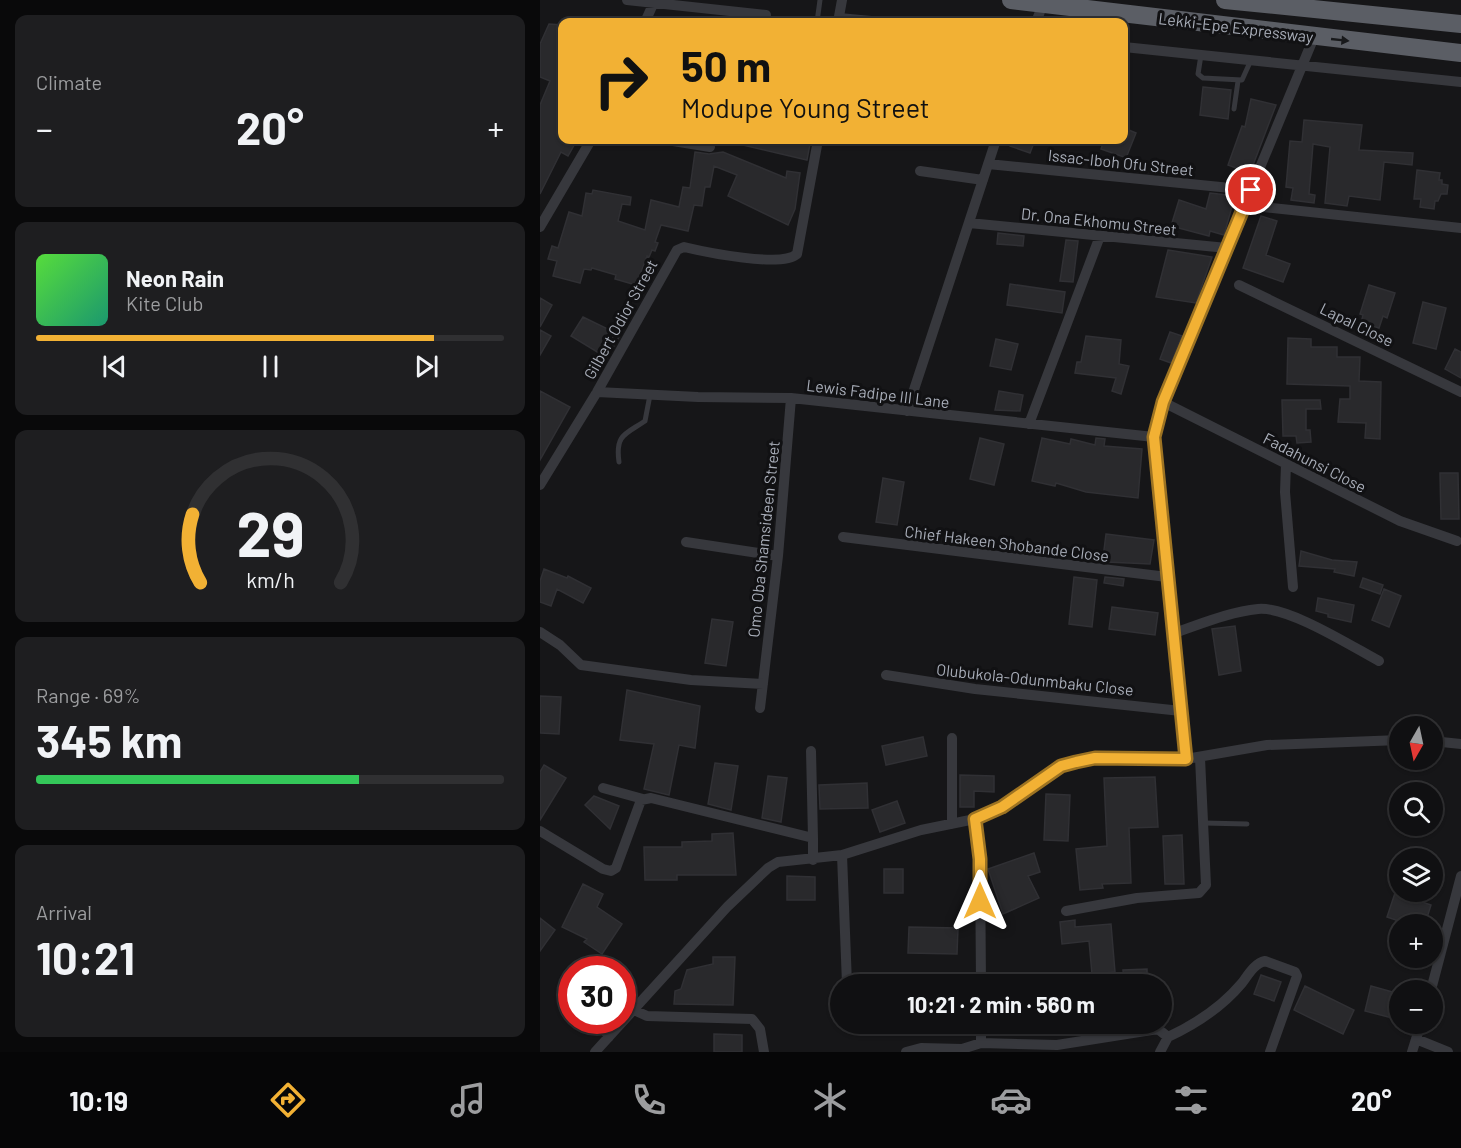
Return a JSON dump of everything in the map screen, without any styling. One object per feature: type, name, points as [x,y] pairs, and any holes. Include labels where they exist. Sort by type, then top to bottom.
[{"type":"highway","name":"Lekki-Epe Expressway","points":[[1011,0],[1461,53]]},
{"type":"highway","name":"Lekki-Epe Expressway","points":[[1225,0],[1461,24]]},
{"type":"street","points":[[627,0],[655,1],[766,15]]},
{"type":"street","points":[[839,18],[842,0]]},
{"type":"street","points":[[647,18],[655,1]]},
{"type":"street","points":[[1038,18],[1043,4]]},
{"type":"street","points":[[1186,759],[1154,437],[1163,402],[1314,37]]},
{"type":"street","points":[[1128,47],[1461,82]]},
{"type":"street","points":[[540,227],[589,144]]},
{"type":"street","points":[[692,144],[710,147]]},
{"type":"street","name":"Gilbert Odior Street","points":[[540,485],[597,392],[677,250],[684,248],[773,260],[790,259],[797,254],[817,144]]},
{"type":"street","points":[[907,411],[995,144]]},
{"type":"street","name":"Issac-Iboh Ofu Street","points":[[988,164],[1251,190]]},
{"type":"street","points":[[920,171],[983,180]]},
{"type":"street","points":[[1245,205],[1461,228]]},
{"type":"street","name":"Dr. Ona Ekhomu Street","points":[[969,223],[1227,248]]},
{"type":"street","points":[[1029,424],[1100,236]]},
{"type":"street","name":"Lapal Close","points":[[1239,285],[1461,392]]},
{"type":"street","name":"Lewis Fadipe III Lane","points":[[597,392],[791,398],[1154,437]]},
{"type":"street","name":"Omo Oba Shamsideen Street","points":[[760,708],[778,556],[791,398]]},
{"type":"street","name":"Fadahunsi Close","points":[[1163,402],[1400,521],[1457,541]]},
{"type":"street","points":[[1286,464],[1285,492],[1293,587]]},
{"type":"street","name":"Chief Hakeen Shobande Close","points":[[843,537],[1167,577]]},
{"type":"street","points":[[686,542],[778,556]]},
{"type":"street","points":[[1174,633],[1232,615],[1267,609],[1295,618],[1379,662]]},
{"type":"street","points":[[540,632],[560,645],[581,665],[692,680],[762,684]]},
{"type":"street","name":"Olubukola-Odunmbaku Close","points":[[886,675],[975,689],[1180,711]]},
{"type":"street","points":[[952,738],[952,824]]},
{"type":"street","points":[[636,1008],[728,906],[768,868],[778,862],[813,860],[842,855],[921,830],[975,819],[1002,807],[1061,766],[1095,758],[1186,759],[1267,745],[1389,740]]},
{"type":"street","points":[[1443,742],[1461,744]]},
{"type":"street","points":[[811,751],[813,860]]},
{"type":"street","points":[[1066,911],[1137,898],[1201,892],[1206,885],[1200,758]]},
{"type":"street","points":[[603,788],[813,838]]},
{"type":"street","points":[[540,831],[603,869],[613,871],[643,799]]},
{"type":"street","points":[[975,819],[980,859],[981,974]]},
{"type":"street","points":[[842,855],[847,974]]},
{"type":"street","points":[[1434,980],[1457,913],[1461,876]]},
{"type":"street","points":[[1160,1052],[1168,1037],[1193,1025],[1232,994],[1257,965],[1265,961],[1295,972],[1297,976],[1270,1052]]},
{"type":"street","points":[[636,1011],[647,1016],[752,1019],[760,1029],[764,1052]]},
{"type":"street","points":[[906,1052],[921,1048],[962,1049],[981,1043],[1057,1045],[1158,1029],[1168,1037]]},
{"type":"street","points":[[595,1052],[612,1034]]},
{"type":"street","points":[[981,1034],[981,1043]]},
{"type":"street","points":[[1412,1052],[1418,1034]]},
{"type":"street","points":[[1416,1039],[1448,1052]]},
{"type":"lane","points":[[818,18],[820,0]]},
{"type":"lane","points":[[1201,55],[1200,77],[1238,81],[1245,77],[1251,60]]},
{"type":"lane","points":[[1234,109],[1238,81]]},
{"type":"lane","points":[[619,462],[618,443],[626,431],[645,421],[650,395]]},
{"type":"lane","points":[[1204,823],[1247,824]]},
{"type":"building","points":[[549,24],[558,25],[558,144],[575,144],[568,156],[561,152],[540,194],[540,105],[550,81],[540,77],[540,44]]},
{"type":"building","points":[[1203,87],[1231,90],[1228,119],[1200,115]]},
{"type":"building","points":[[1251,99],[1276,105],[1250,173],[1228,165],[1242,126],[1245,127]]},
{"type":"building","points":[[1304,120],[1362,125],[1359,150],[1413,153],[1412,165],[1384,162],[1380,200],[1349,196],[1347,206],[1325,203],[1330,147],[1313,144],[1309,194],[1315,195],[1314,203],[1291,200],[1293,188],[1286,187],[1290,141],[1302,142]]},
{"type":"building","points":[[1128,130],[1136,133],[1124,163],[1124,157],[1101,149],[1103,144],[1128,144]]},
{"type":"building","points":[[738,144],[810,144],[807,160]]},
{"type":"building","points":[[1011,144],[1033,144],[1030,153],[1010,146]]},
{"type":"building","points":[[695,152],[709,154],[723,152],[786,178],[787,171],[800,173],[795,209],[788,225],[728,196],[737,175],[714,166],[710,187],[705,187],[702,206],[694,205],[688,231],[661,225],[655,242],[658,243],[655,251],[652,250],[649,257],[647,256],[636,285],[615,279],[616,275],[592,268],[591,270],[584,269],[580,283],[553,276],[557,261],[548,259],[552,246],[558,248],[569,212],[582,216],[586,193],[592,194],[593,190],[631,197],[630,205],[622,204],[618,221],[645,230],[651,200],[679,207],[683,187],[690,188]]},
{"type":"building","points":[[1417,170],[1440,173],[1439,180],[1442,180],[1442,184],[1448,185],[1447,194],[1441,194],[1438,201],[1435,201],[1434,209],[1420,207],[1421,199],[1414,199]]},
{"type":"building","points":[[1210,193],[1235,196],[1224,235],[1210,231],[1209,236],[1171,226],[1179,200],[1206,209]]},
{"type":"building","points":[[1261,216],[1277,221],[1266,255],[1290,264],[1283,282],[1243,268]]},
{"type":"building","points":[[998,233],[1024,236],[1023,246],[997,244]]},
{"type":"building","points":[[1066,240],[1078,241],[1073,282],[1060,281]]},
{"type":"building","points":[[1168,250],[1212,257],[1196,303],[1156,297]]},
{"type":"building","points":[[1010,284],[1065,292],[1062,313],[1007,305]]},
{"type":"building","points":[[1369,285],[1395,293],[1387,318],[1383,316],[1379,328],[1361,323],[1363,315],[1360,314]]},
{"type":"building","points":[[540,298],[552,305],[540,327]]},
{"type":"building","points":[[1423,302],[1446,308],[1436,349],[1413,343]]},
{"type":"building","points":[[583,317],[620,335],[607,358],[571,336]]},
{"type":"building","points":[[540,330],[551,336],[540,355]]},
{"type":"building","points":[[1170,332],[1182,336],[1171,363],[1160,359]]},
{"type":"building","points":[[1086,336],[1121,340],[1119,364],[1129,366],[1121,394],[1112,391],[1116,378],[1075,373],[1077,362],[1081,362]]},
{"type":"building","points":[[1288,338],[1311,339],[1311,347],[1337,347],[1337,357],[1360,357],[1359,381],[1381,382],[1380,439],[1365,438],[1366,423],[1338,422],[1340,399],[1350,399],[1350,386],[1287,384]]},
{"type":"building","points":[[996,339],[1018,344],[1011,370],[990,366]]},
{"type":"building","points":[[1455,349],[1461,352],[1461,378],[1445,369]]},
{"type":"building","points":[[540,391],[570,407],[540,460]]},
{"type":"building","points":[[999,391],[1023,395],[1020,411],[995,410]]},
{"type":"building","points":[[1282,400],[1320,400],[1321,409],[1306,409],[1306,430],[1310,430],[1311,442],[1297,443],[1296,436],[1283,436]]},
{"type":"building","points":[[980,438],[1004,444],[994,485],[970,479]]},
{"type":"building","points":[[1042,438],[1070,444],[1071,439],[1095,445],[1096,438],[1105,439],[1104,446],[1142,449],[1138,498],[1086,492],[1056,483],[1055,486],[1032,481]]},
{"type":"building","points":[[1440,473],[1458,473],[1459,519],[1441,519]]},
{"type":"building","points":[[883,478],[904,482],[897,525],[876,522]]},
{"type":"building","points":[[1106,534],[1154,540],[1150,564],[1107,562],[1107,559],[1103,558]]},
{"type":"building","points":[[1301,551],[1332,560],[1357,562],[1354,576],[1334,572],[1335,569],[1299,566]]},
{"type":"building","points":[[544,569],[567,578],[568,576],[591,588],[583,603],[557,589],[551,606],[540,602],[540,581]]},
{"type":"building","points":[[1074,577],[1097,580],[1092,627],[1069,624]]},
{"type":"building","points":[[1105,577],[1124,579],[1123,586],[1104,583]]},
{"type":"building","points":[[1363,578],[1383,585],[1380,594],[1360,587]]},
{"type":"building","points":[[1384,589],[1401,596],[1389,627],[1372,620]]},
{"type":"building","points":[[1318,598],[1354,605],[1351,622],[1328,617],[1328,614],[1316,611]]},
{"type":"building","points":[[1112,607],[1158,613],[1155,635],[1109,629]]},
{"type":"building","points":[[712,619],[733,622],[726,666],[705,663]]},
{"type":"building","points":[[1235,626],[1241,671],[1219,675],[1212,629]]},
{"type":"building","points":[[627,690],[700,706],[695,748],[679,745],[669,795],[644,789],[654,744],[620,740]]},
{"type":"building","points":[[540,696],[561,697],[559,734],[540,733]]},
{"type":"building","points":[[923,737],[927,756],[886,765],[882,746]]},
{"type":"building","points":[[715,763],[738,766],[731,810],[708,804]]},
{"type":"building","points":[[544,765],[566,778],[540,820],[540,772]]},
{"type":"building","points":[[960,775],[994,776],[994,792],[974,791],[974,807],[960,807]]},
{"type":"building","points":[[768,776],[787,778],[781,822],[762,818]]},
{"type":"building","points":[[1155,777],[1158,827],[1129,828],[1131,883],[1102,884],[1103,888],[1080,890],[1076,849],[1107,846],[1104,778]]},
{"type":"building","points":[[867,783],[868,808],[820,809],[819,785]]},
{"type":"building","points":[[1046,794],[1070,795],[1068,841],[1044,840]]},
{"type":"building","points":[[594,796],[619,806],[610,829],[585,805]]},
{"type":"building","points":[[897,801],[905,823],[880,832],[872,810]]},
{"type":"building","points":[[733,833],[736,875],[677,875],[677,880],[645,880],[644,847],[682,847],[682,842],[712,841],[712,834]]},
{"type":"building","points":[[1182,835],[1184,884],[1165,884],[1163,836]]},
{"type":"building","points":[[1034,853],[1040,872],[1028,876],[1039,898],[1003,914],[988,869]]},
{"type":"building","points":[[884,869],[903,869],[903,893],[884,893]]},
{"type":"building","points":[[787,876],[815,877],[815,900],[787,900]]},
{"type":"building","points":[[583,884],[603,894],[597,907],[622,924],[602,954],[584,942],[587,939],[562,927]]},
{"type":"building","points":[[1392,902],[1422,902],[1431,905],[1428,914],[1389,914],[1389,918],[1387,917]]},
{"type":"building","points":[[540,918],[555,930],[540,951]]},
{"type":"building","points":[[1075,920],[1075,927],[1111,924],[1115,972],[1092,974],[1089,941],[1062,944],[1060,922]]},
{"type":"building","points":[[909,927],[958,928],[957,954],[908,953]]},
{"type":"building","points":[[713,957],[735,957],[733,1005],[674,1004],[675,991],[681,989],[687,970],[713,964]]},
{"type":"building","points":[[1147,969],[1147,974],[1123,974],[1123,970]]},
{"type":"building","points":[[1261,975],[1281,982],[1274,1001],[1254,994]]},
{"type":"building","points":[[1305,986],[1354,1010],[1343,1034],[1294,1010]]},
{"type":"building","points":[[1371,986],[1389,991],[1389,1017],[1365,1011]]},
{"type":"building","points":[[714,1034],[742,1035],[742,1052],[714,1052]]},
{"type":"route","points":[[980,901],[980,859],[975,819],[1002,807],[1061,766],[1095,758],[1186,759],[1154,437],[1163,402],[1251,190]]}]
